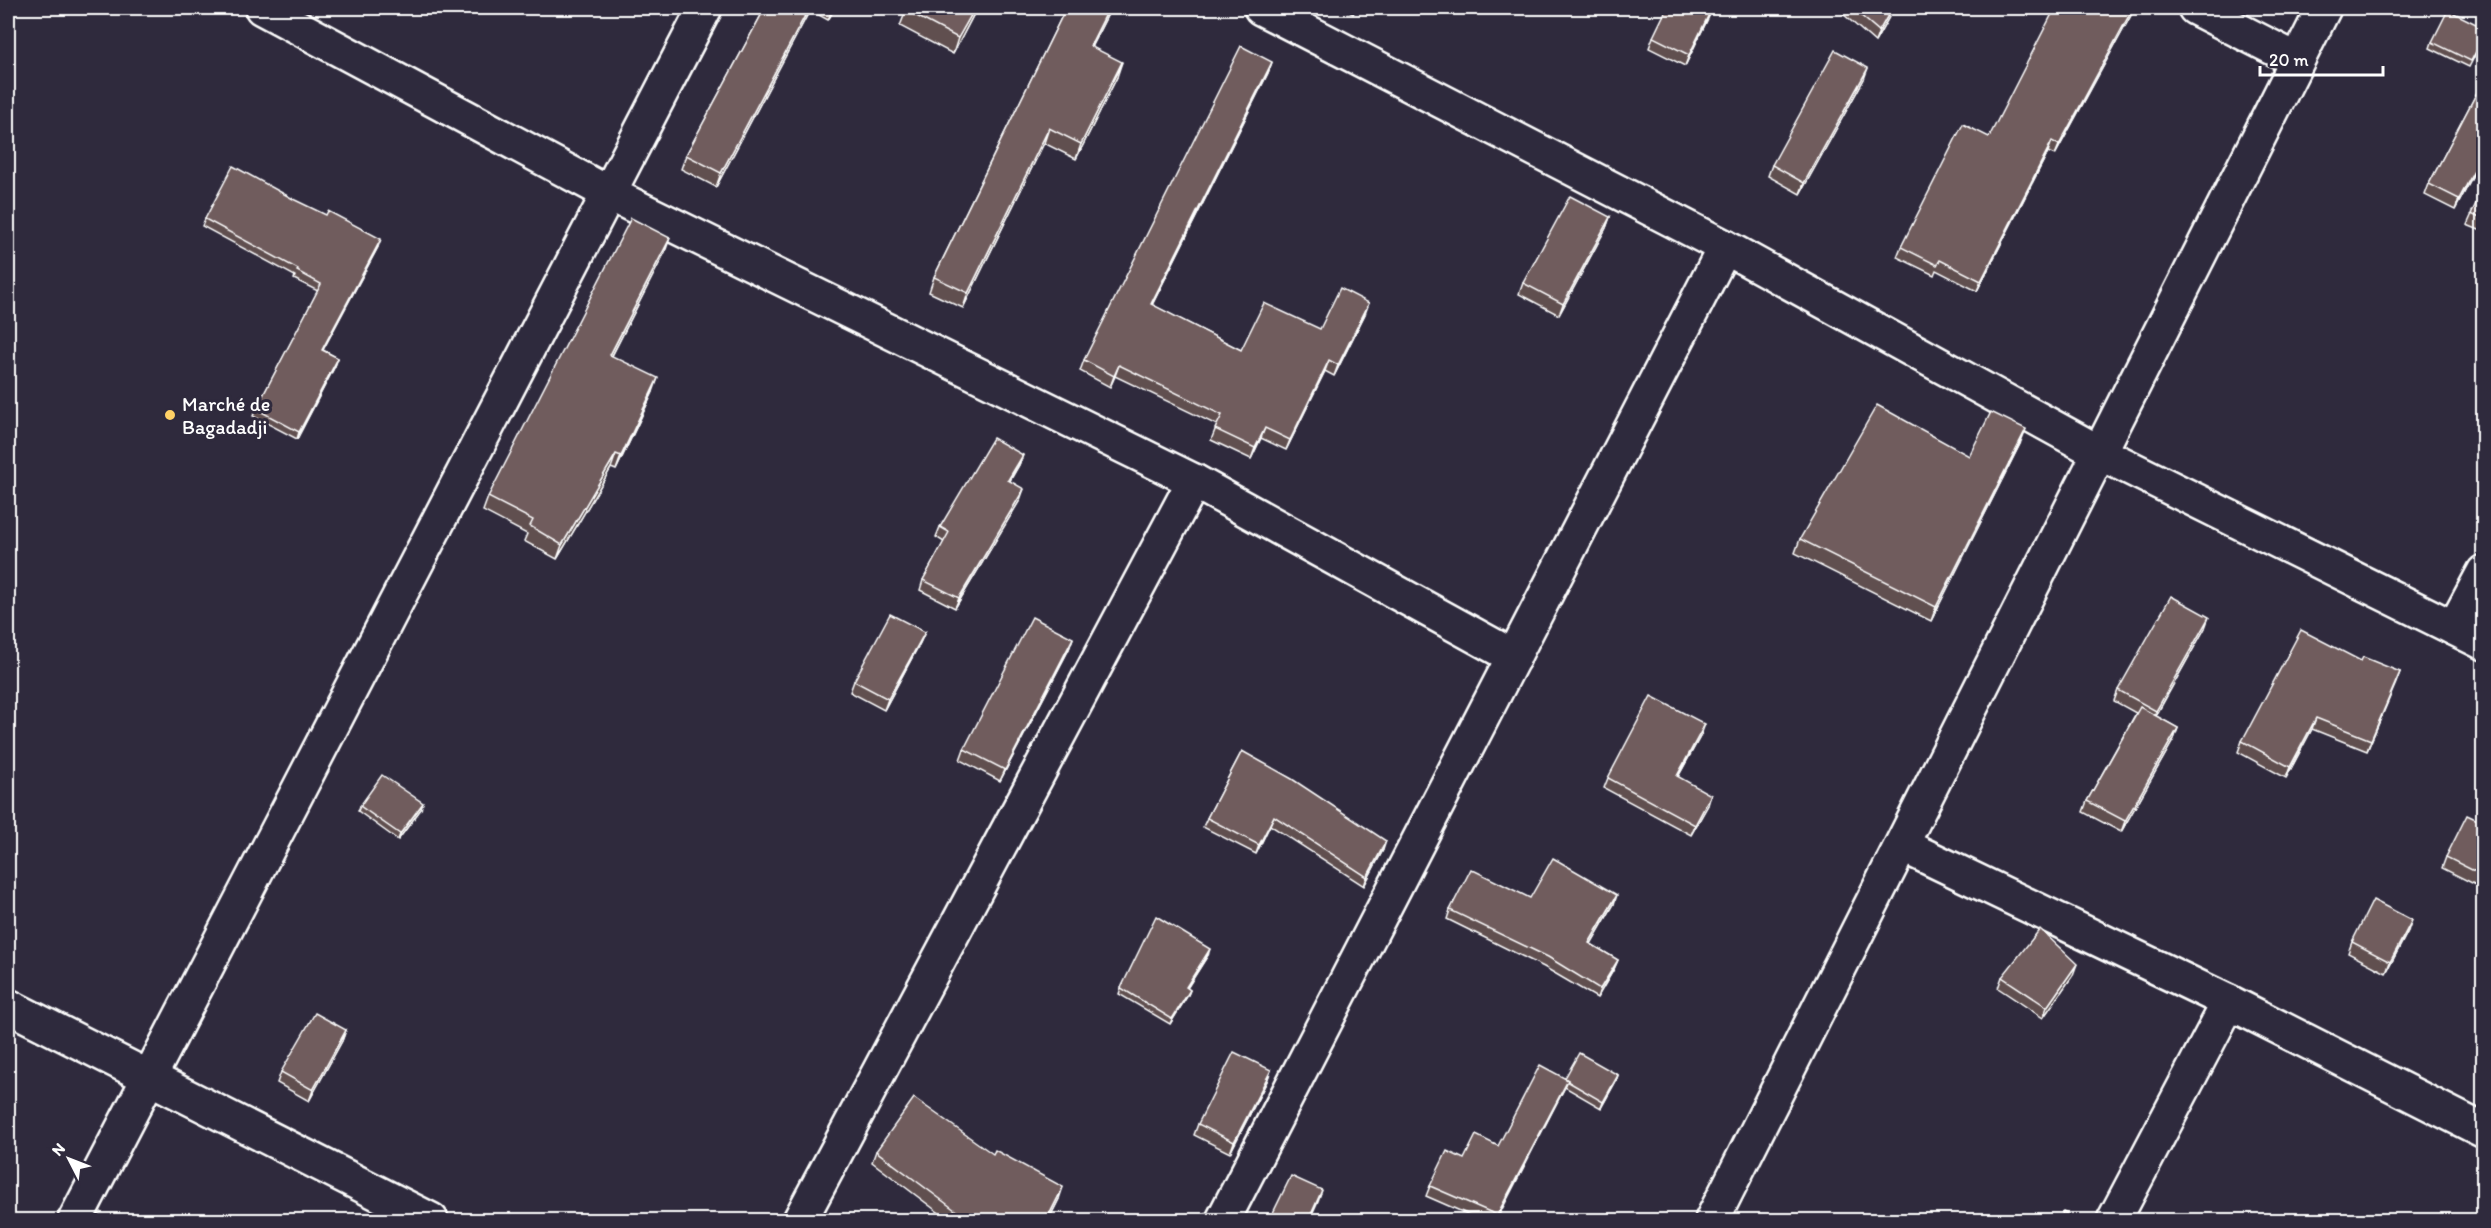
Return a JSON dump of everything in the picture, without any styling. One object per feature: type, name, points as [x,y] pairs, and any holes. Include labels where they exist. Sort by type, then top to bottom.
[{"type":"street","points":[[262,8],[308,18],[608,193],[1194,481],[1514,657]]},
{"type":"street","points":[[75,1221],[705,8]]},
{"type":"street","points":[[1261,8],[1725,247],[2100,453],[2484,643]]},
{"type":"street","points":[[2194,8],[2297,60]]},
{"type":"street","points":[[1712,1221],[2324,8]]},
{"type":"street","points":[[1223,1221],[1725,247]]},
{"type":"street","points":[[800,1221],[1194,481]]},
{"type":"street","points":[[2454,628],[2484,572]]},
{"type":"street","points":[[1902,845],[2229,1002],[2484,1131]]},
{"type":"street","points":[[2114,1221],[2229,1002]]},
{"type":"street","points":[[8,1006],[431,1221]]},
{"type":"building","points":[[765,8],[809,8],[721,173],[686,155]]},
{"type":"building","points":[[907,8],[975,8],[958,38],[905,10]]},
{"type":"building","points":[[1066,8],[1109,8],[1090,46],[1122,62],[1081,144],[1049,128],[968,293],[934,277]]},
{"type":"building","points":[[1667,8],[1712,8],[1689,55],[1653,37]]},
{"type":"building","points":[[1852,8],[1892,8],[1879,31]]},
{"type":"building","points":[[2055,8],[2133,8],[2059,145],[2052,141],[1981,281],[1940,260],[1937,265],[1901,247],[1963,124],[1989,137]]},
{"type":"building","points":[[2448,10],[2484,28],[2484,36],[2471,61],[2432,42]]},
{"type":"building","points":[[1241,46],[1272,62],[1151,304],[1241,350],[1264,303],[1320,329],[1340,288],[1369,303],[1338,365],[1329,360],[1290,440],[1265,428],[1255,448],[1215,429],[1222,415],[1119,365],[1114,376],[1084,360]]},
{"type":"building","points":[[1835,50],[1868,68],[1804,183],[1772,165]]},
{"type":"building","points":[[2484,79],[2484,152],[2459,199],[2429,184]]},
{"type":"building","points":[[233,166],[295,200],[326,215],[328,211],[381,239],[322,350],[338,358],[299,432],[256,409],[321,284],[297,271],[298,269],[205,219]]},
{"type":"building","points":[[2484,187],[2484,220],[2471,214]]},
{"type":"building","points":[[1570,196],[1610,217],[1563,304],[1523,283]]},
{"type":"building","points":[[631,218],[670,238],[610,355],[658,378],[621,456],[616,454],[562,545],[530,526],[533,520],[488,497]]},
{"type":"building","points":[[1877,405],[1969,456],[1991,412],[2026,429],[1936,607],[1800,539]]},
{"type":"building","points":[[993,438],[1023,455],[1008,480],[1024,489],[959,598],[923,580],[949,532],[940,527]]},
{"type":"building","points":[[2171,596],[2209,617],[2156,711],[2118,690]]},
{"type":"building","points":[[890,614],[925,632],[888,699],[854,681]]},
{"type":"building","points":[[1032,617],[1073,638],[1005,770],[964,749]]},
{"type":"building","points":[[2301,630],[2361,661],[2363,657],[2400,672],[2371,740],[2316,718],[2290,767],[2242,741]]},
{"type":"building","points":[[1651,696],[1705,724],[1677,776],[1711,795],[1695,825],[1608,778]]},
{"type":"building","points":[[2140,707],[2178,728],[2125,821],[2087,801]]},
{"type":"building","points":[[1242,751],[1292,779],[1386,841],[1367,877],[1274,816],[1259,845],[1207,818]]},
{"type":"building","points":[[382,775],[423,803],[400,834],[360,806]]},
{"type":"building","points":[[2467,815],[2484,823],[2484,876],[2446,857]]},
{"type":"building","points":[[1553,858],[1617,895],[1589,943],[1618,960],[1600,989],[1548,957],[1450,910],[1471,869],[1530,898]]},
{"type":"building","points":[[2373,900],[2412,920],[2390,962],[2352,942]]},
{"type":"building","points":[[1156,916],[1210,949],[1186,987],[1190,990],[1172,1019],[1121,988]]},
{"type":"building","points":[[2040,929],[2077,964],[2047,1007],[2002,977]]},
{"type":"building","points":[[315,1013],[346,1030],[313,1090],[281,1072]]},
{"type":"building","points":[[1234,1052],[1271,1070],[1234,1142],[1198,1124]]},
{"type":"building","points":[[1579,1053],[1618,1075],[1603,1102],[1565,1078]]},
{"type":"building","points":[[1540,1065],[1568,1080],[1497,1215],[1430,1186],[1447,1151],[1464,1159],[1476,1135],[1498,1146]]},
{"type":"building","points":[[914,1098],[993,1154],[995,1150],[1063,1187],[1046,1221],[972,1221],[876,1151]]},
{"type":"building","points":[[1291,1176],[1322,1190],[1308,1221],[1269,1221]]},
{"type":"building","points":[[2063,1212],[2079,1221],[2059,1221]]},
{"type":"place","name":"Marché de Bagadadji","points":[[170,415]]}]
